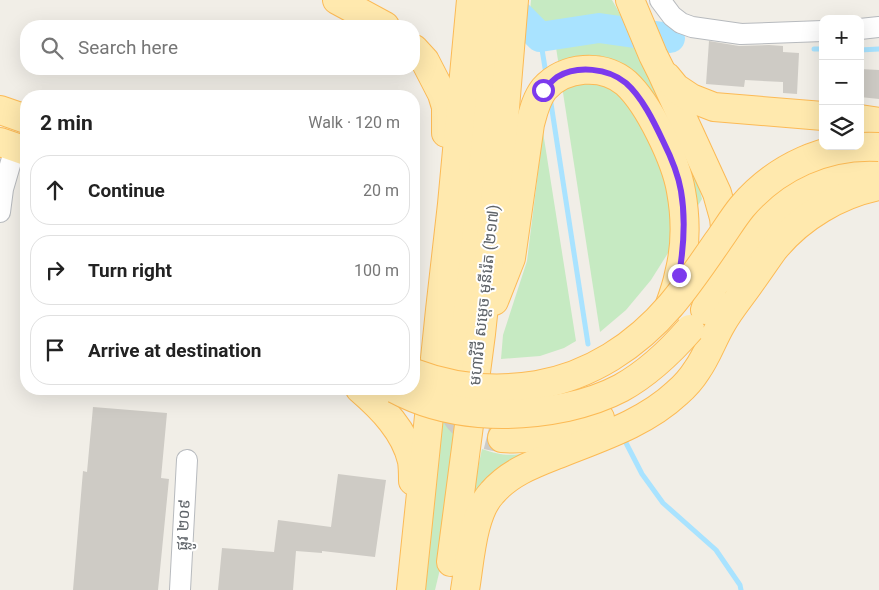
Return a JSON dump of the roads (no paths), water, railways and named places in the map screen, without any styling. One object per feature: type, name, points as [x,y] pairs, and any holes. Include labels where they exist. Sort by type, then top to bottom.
[{"type":"main road","points":[[337,0],[374,20]]},
{"type":"main road","name":"មហាវិថី សម្តេច មុនីរ៉េត (២១៧)","points":[[448,590],[481,334],[483,107],[471,0]]},
{"type":"main road","points":[[453,363],[483,107],[490,0]]},
{"type":"main road","name":"មហាវិថី សម្តេច មុនីរ៉េត (២១៧)","points":[[411,590],[452,204],[514,0]]},
{"type":"main road","points":[[465,590],[475,530],[482,506],[491,493],[524,468],[640,419],[678,393],[698,370],[706,320],[723,258],[726,237],[724,218],[717,193],[630,0]]},
{"type":"main road","points":[[420,56],[425,61],[442,94],[446,107],[446,151],[452,204]]},
{"type":"main road","points":[[657,63],[676,88],[691,98],[714,107],[819,116]]},
{"type":"main road","points":[[481,334],[511,258],[534,106],[543,90],[556,78],[572,71],[594,70],[614,75],[626,83],[655,123],[670,155],[682,192],[685,232],[679,275],[669,307]]},
{"type":"main road","points":[[0,110],[20,117]]},
{"type":"main road","points":[[864,120],[879,122]]},
{"type":"main road","points":[[420,375],[450,384],[481,388],[513,388],[552,382],[596,366],[627,347],[669,307],[741,208],[763,186],[782,172],[817,155],[842,149],[879,147]]},
{"type":"main road","points":[[502,438],[518,439],[551,434],[579,426],[628,406],[655,388],[686,362],[740,251],[776,208],[806,187],[828,178],[851,172],[879,170]]},
{"type":"main road","points":[[408,395],[422,401],[474,413],[512,414],[549,411],[600,398],[637,378],[657,363],[706,320],[794,228],[818,210],[838,200],[866,188],[879,186]]},
{"type":"main road","points":[[420,344],[440,310]]},
{"type":"main road","points":[[367,395],[401,433],[407,446],[412,462],[414,488],[419,512]]},
{"type":"street","points":[[660,0],[672,16],[681,23],[692,27],[741,34],[819,30]]},
{"type":"street","points":[[864,29],[879,27]]},
{"type":"street","points":[[0,212],[2,189],[17,149]]},
{"type":"street","name":"ផ្លូវ ២០៩","points":[[180,590],[187,460]]},
{"type":"waterway","points":[[503,0],[540,37],[599,28],[670,38]]},
{"type":"waterway","points":[[540,37],[546,74]]},
{"type":"waterway","points":[[814,49],[819,49]]},
{"type":"waterway","points":[[864,50],[879,49]]},
{"type":"waterway","points":[[550,97],[588,344]]},
{"type":"waterway","points":[[624,439],[642,474],[663,503],[716,550],[740,585],[741,590]]},
{"type":"tunnel","points":[[454,412],[468,428],[481,434],[502,438]]}]
